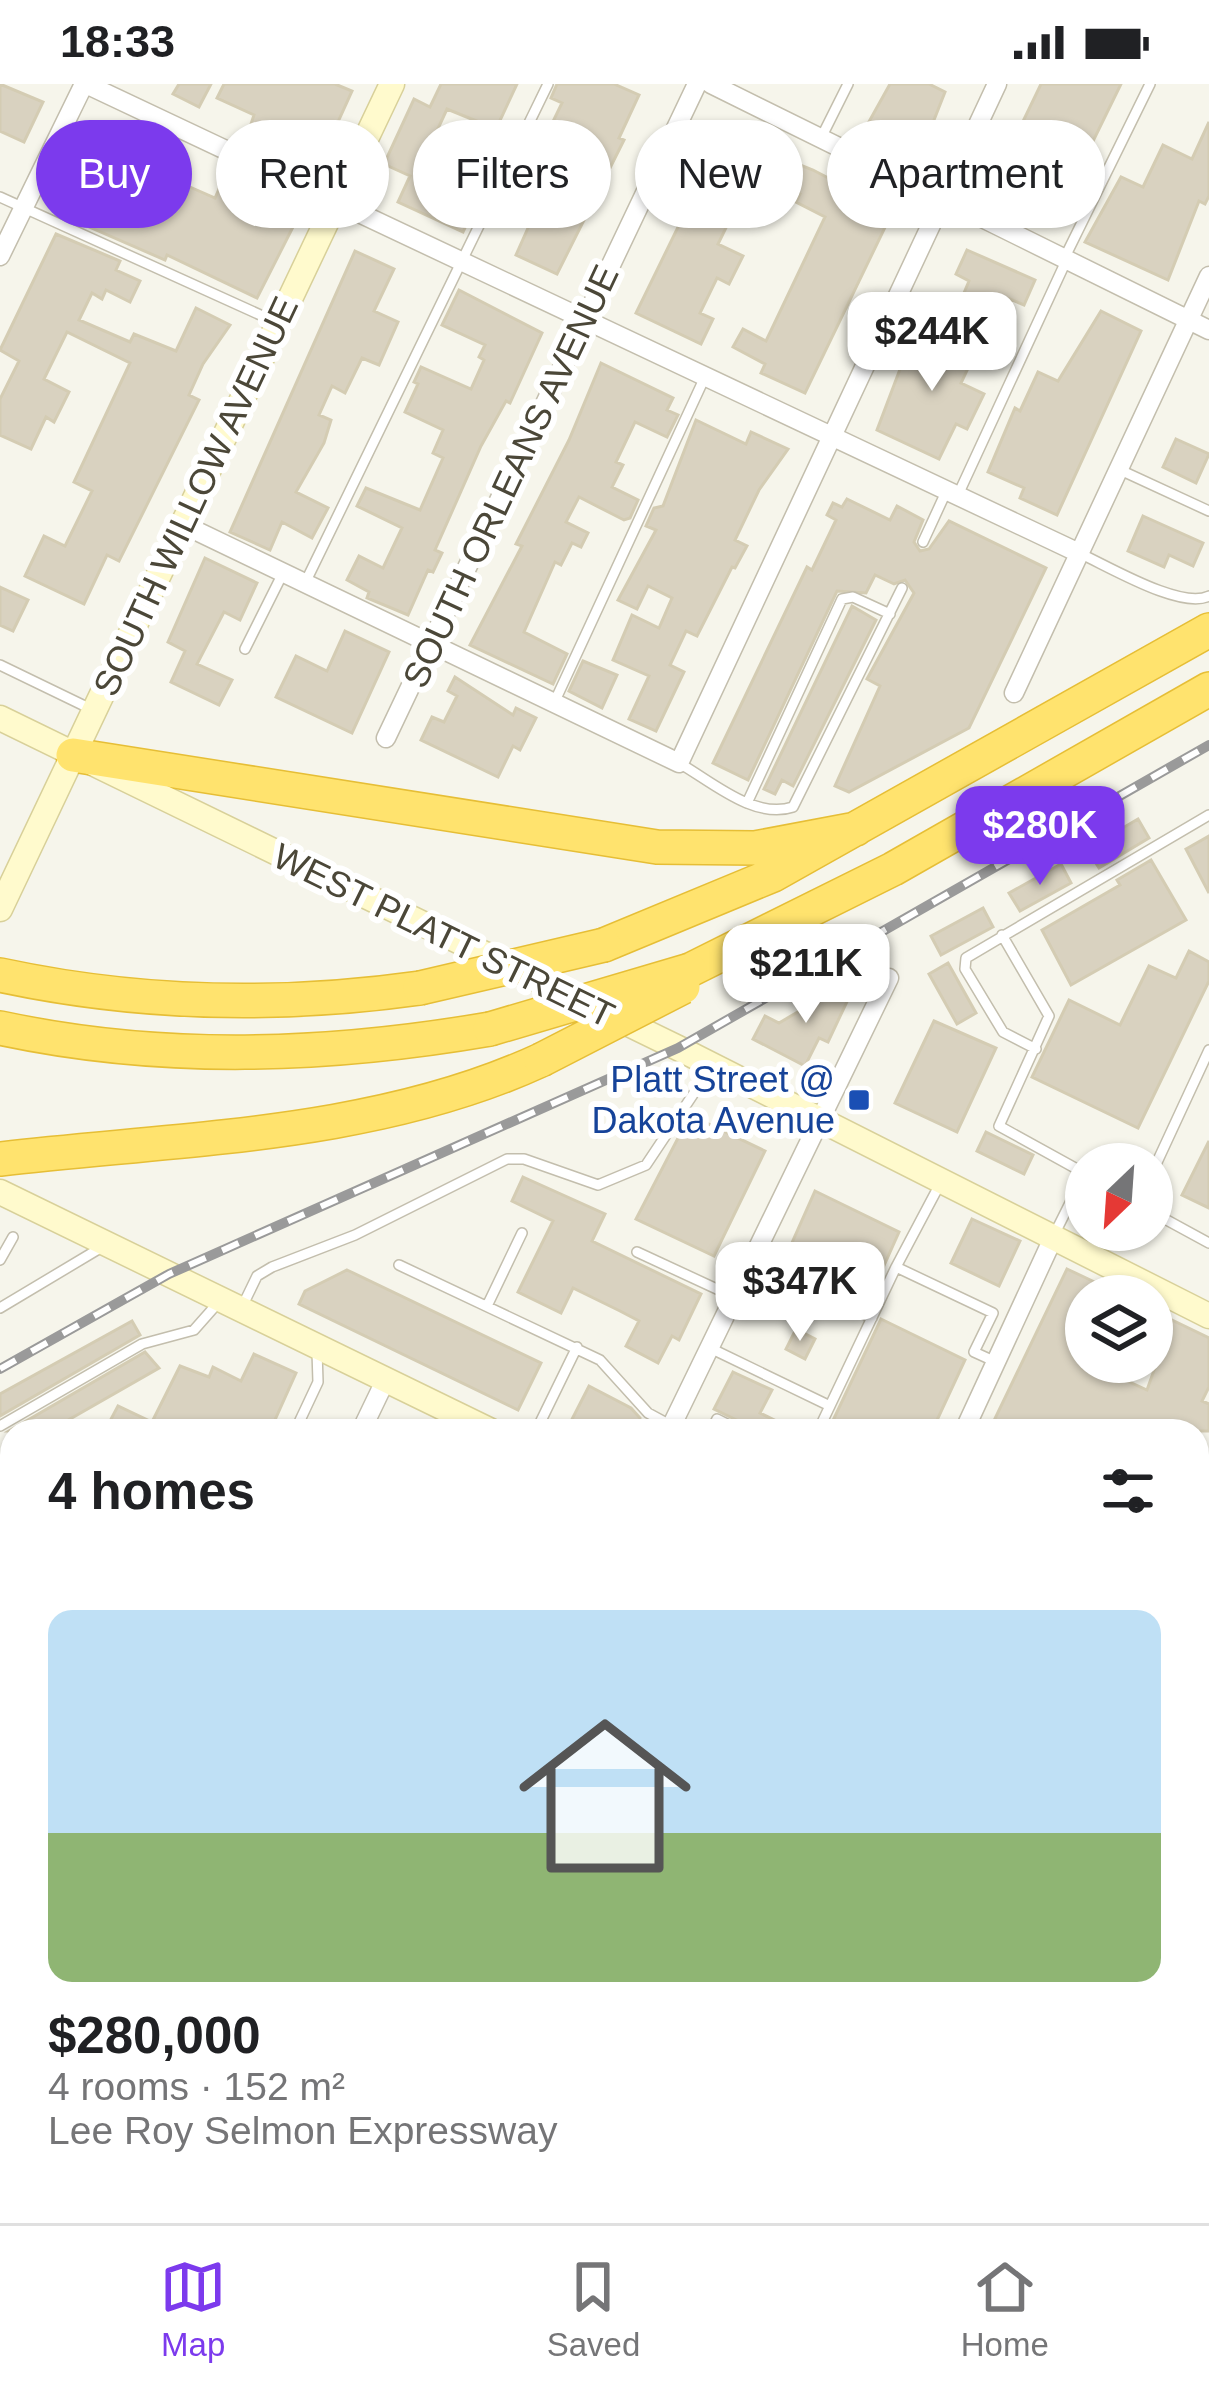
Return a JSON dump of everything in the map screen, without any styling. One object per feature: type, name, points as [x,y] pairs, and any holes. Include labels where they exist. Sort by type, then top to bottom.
[{"type":"highway","points":[[0,976],[44,985],[217,1002],[328,999],[420,988],[604,945],[726,898],[856,830],[1209,630]]},
{"type":"highway","points":[[0,1159],[390,1111],[473,1090],[652,1007],[703,967],[893,869],[1209,689]]},
{"type":"highway","points":[[73,754],[657,848],[755,848],[856,830]]},
{"type":"highway","points":[[11,1030],[115,1046],[244,1054],[375,1046],[490,1029],[703,967]]},
{"type":"main road","name":"SOUTH WILLOW AVENUE","points":[[373,120],[390,84]]},
{"type":"main road","name":"SOUTH WILLOW AVENUE","points":[[0,910],[323,228]]},
{"type":"main road","name":"WEST PLATT STREET","points":[[0,718],[1054,1234],[1209,1316]]},
{"type":"main road","points":[[0,1192],[467,1419]]},
{"type":"street","points":[[0,256],[85,84],[216,146]]},
{"type":"street","name":"SOUTH ORLEANS AVENUE","points":[[386,738],[697,84]]},
{"type":"street","points":[[711,84],[827,141]]},
{"type":"street","points":[[981,120],[998,84]]},
{"type":"street","points":[[389,228],[1078,553]]},
{"type":"street","points":[[182,524],[679,763],[930,228]]},
{"type":"street","points":[[1004,228],[1209,330]]},
{"type":"street","points":[[1014,693],[1209,276]]},
{"type":"street","points":[[676,1419],[889,977]]},
{"type":"street","points":[[970,1419],[1054,1234]]},
{"type":"street","points":[[367,1419],[386,1379]]},
{"type":"lane","points":[[305,583],[548,84]]},
{"type":"lane","points":[[821,138],[848,84]]},
{"type":"lane","points":[[923,542],[951,495],[1150,84]]},
{"type":"lane","points":[[0,197],[278,323]]},
{"type":"lane","points":[[554,703],[704,379]]},
{"type":"lane","points":[[1118,469],[1209,511]]},
{"type":"lane","points":[[1078,553],[1188,600],[1209,596]]},
{"type":"lane","points":[[245,649],[283,572]]},
{"type":"lane","points":[[679,763],[747,802],[776,811],[799,802],[902,588]]},
{"type":"lane","points":[[747,802],[842,599],[853,597],[890,614]]},
{"type":"lane","points":[[0,665],[93,710]]},
{"type":"lane","points":[[1036,1049],[1003,1032],[965,969],[966,958],[1209,815]]},
{"type":"lane","points":[[1003,934],[1048,1010],[1036,1049],[999,1126],[1065,1163]]},
{"type":"lane","points":[[1166,1143],[1209,1050]]},
{"type":"lane","points":[[12,1419],[142,1344],[194,1330],[272,1267],[356,1235],[507,1159],[524,1159],[598,1185],[646,1165],[712,1065]]},
{"type":"lane","points":[[824,1419],[942,1179]]},
{"type":"lane","points":[[1054,1234],[1065,1213]]},
{"type":"lane","points":[[1173,1223],[1209,1243]]},
{"type":"lane","points":[[487,1306],[522,1233]]},
{"type":"lane","points":[[0,1260],[13,1237]]},
{"type":"lane","points":[[0,1308],[106,1244]]},
{"type":"lane","points":[[638,1252],[734,1297]]},
{"type":"lane","points":[[752,1260],[872,1318]]},
{"type":"lane","points":[[399,1265],[578,1347],[621,1377],[656,1419]]},
{"type":"lane","points":[[896,1267],[993,1312],[974,1352],[996,1362]]},
{"type":"lane","points":[[301,1419],[318,1382],[317,1346]]},
{"type":"lane","points":[[542,1419],[578,1347]]},
{"type":"lane","points":[[710,1348],[830,1406]]},
{"type":"building","points":[[0,84],[43,102],[24,142],[0,131]]},
{"type":"building","points":[[179,84],[211,84],[199,107],[173,94]]},
{"type":"building","points":[[224,84],[335,84],[352,91],[339,120],[252,120],[254,115],[217,98]]},
{"type":"building","points":[[441,84],[517,84],[500,120],[474,120],[447,109],[442,120],[413,120],[413,209],[398,202],[410,176],[389,166],[389,153],[414,99],[430,107]]},
{"type":"building","points":[[557,84],[614,84],[639,95],[611,166],[611,120],[554,120],[562,103],[551,98]]},
{"type":"building","points":[[890,84],[929,84],[945,92],[934,120],[870,120]]},
{"type":"building","points":[[1041,84],[1121,84],[1103,120],[1024,120]]},
{"type":"building","points":[[1209,122],[1209,196],[1205,204],[1199,201],[1168,280],[1085,242],[1093,228],[1105,228],[1105,206],[1121,177],[1143,187],[1163,145],[1192,159]]},
{"type":"building","points":[[803,166],[827,177],[827,228],[885,228],[805,393],[761,373],[765,364],[733,347],[743,329],[766,341],[825,217],[803,206]]},
{"type":"building","points":[[192,188],[216,196],[216,228],[292,228],[257,298],[167,255],[165,260],[92,228],[192,228]]},
{"type":"building","points":[[528,228],[580,228],[557,274],[516,255]]},
{"type":"building","points":[[678,228],[726,228],[718,244],[743,256],[729,284],[717,278],[700,313],[713,319],[701,344],[636,313]]},
{"type":"building","points":[[56,234],[120,261],[116,270],[140,281],[130,302],[106,290],[102,299],[92,293],[79,320],[130,342],[134,334],[176,351],[196,308],[230,325],[203,364],[189,395],[199,400],[119,561],[107,555],[84,604],[25,576],[44,536],[65,546],[92,491],[74,482],[130,363],[67,332],[44,379],[69,392],[54,422],[46,417],[31,449],[0,435],[0,399],[19,361],[0,350]]},
{"type":"building","points":[[967,250],[1035,280],[1024,305],[1010,299],[1005,311],[964,293],[969,281],[956,274]]},
{"type":"building","points":[[355,251],[394,269],[374,311],[398,322],[379,365],[362,358],[345,393],[332,386],[319,415],[331,420],[324,443],[296,492],[328,508],[312,538],[282,522],[270,550],[230,532]]},
{"type":"building","points":[[459,290],[542,333],[510,403],[506,401],[481,446],[435,550],[442,553],[433,572],[428,570],[408,615],[367,598],[369,592],[347,580],[359,556],[383,568],[402,528],[357,506],[366,488],[420,510],[443,458],[433,453],[443,430],[405,412],[418,384],[414,382],[421,367],[471,389],[484,360],[479,357],[485,345],[442,325]]},
{"type":"building","points":[[1101,311],[1141,331],[1057,515],[1020,498],[1024,488],[988,472],[1015,408],[1020,411],[1038,372],[1058,381]]},
{"type":"building","points":[[929,324],[978,347],[961,383],[984,394],[967,429],[956,424],[939,459],[877,430],[905,356],[913,360]]},
{"type":"building","points":[[601,363],[673,398],[667,410],[678,415],[667,437],[635,422],[616,462],[623,465],[612,487],[638,500],[630,518],[624,520],[579,497],[566,522],[588,533],[581,547],[572,543],[561,565],[555,562],[524,632],[567,654],[553,684],[470,645],[522,546],[516,544],[569,440]]},
{"type":"building","points":[[696,420],[746,444],[751,432],[788,449],[759,490],[735,540],[747,546],[735,568],[697,636],[686,631],[670,665],[684,672],[656,731],[629,719],[649,676],[613,660],[632,615],[659,628],[672,598],[648,586],[637,609],[618,600],[656,530],[646,526],[654,508],[663,506]]},
{"type":"building","points":[[1176,439],[1209,454],[1196,483],[1163,467]]},
{"type":"building","points":[[847,499],[890,520],[897,506],[923,520],[914,542],[920,551],[929,549],[949,521],[1046,568],[969,728],[849,792],[835,786],[880,686],[867,679],[914,593],[905,580],[894,584],[875,575],[866,593],[837,591],[748,780],[713,763],[807,567],[812,570],[836,520],[827,515],[833,503],[842,507]]},
{"type":"building","points":[[1143,516],[1203,543],[1193,566],[1169,555],[1164,567],[1128,551]]},
{"type":"building","points":[[205,558],[257,583],[240,620],[224,612],[197,664],[232,680],[219,705],[171,682],[185,651],[168,642]]},
{"type":"building","points":[[0,587],[28,600],[13,631],[0,625]]},
{"type":"building","points":[[852,606],[876,620],[793,786],[782,780],[775,794],[764,789]]},
{"type":"building","points":[[345,631],[389,652],[352,733],[276,697],[296,656],[327,671]]},
{"type":"building","points":[[583,661],[617,675],[602,708],[569,691]]},
{"type":"building","points":[[455,677],[513,715],[516,708],[536,718],[520,750],[513,746],[498,777],[421,740],[432,717],[444,722],[457,696],[448,691]]},
{"type":"building","points":[[1138,819],[1149,838],[1099,868],[1087,849]]},
{"type":"building","points":[[1209,836],[1209,893],[1186,849]]},
{"type":"building","points":[[1151,860],[1186,920],[1071,985],[1042,930],[1120,885],[1117,880]]},
{"type":"building","points":[[1061,864],[1071,883],[1020,911],[1009,893]]},
{"type":"building","points":[[983,908],[993,927],[941,955],[931,936]]},
{"type":"building","points":[[1189,951],[1209,962],[1209,981],[1138,1128],[1032,1077],[1069,1000],[1120,1025],[1149,966],[1176,978]]},
{"type":"building","points":[[948,963],[976,1013],[957,1024],[929,974]]},
{"type":"building","points":[[859,976],[828,1042],[819,1038],[805,1066],[753,1039],[765,1016],[779,1023]]},
{"type":"building","points":[[934,1021],[996,1048],[957,1132],[895,1103]]},
{"type":"building","points":[[690,1115],[765,1151],[714,1256],[636,1219]]},
{"type":"building","points":[[986,1132],[1033,1155],[1024,1174],[977,1151]]},
{"type":"building","points":[[1209,1141],[1209,1208],[1182,1195]]},
{"type":"building","points":[[523,1177],[605,1214],[592,1241],[701,1294],[679,1340],[672,1336],[658,1363],[626,1346],[639,1321],[620,1311],[573,1288],[561,1313],[518,1292],[553,1221],[512,1201]]},
{"type":"building","points":[[815,1191],[899,1232],[882,1270],[834,1248],[828,1261],[791,1245]]},
{"type":"building","points":[[972,1219],[1020,1241],[999,1286],[951,1263]]},
{"type":"building","points":[[1067,1269],[1080,1275],[1065,1275],[1065,1383],[1132,1383],[1147,1390],[1150,1383],[1173,1383],[1173,1320],[1209,1338],[1209,1387],[1202,1401],[1209,1404],[1209,1419],[995,1419]]},
{"type":"building","points":[[347,1270],[541,1363],[518,1410],[299,1304],[305,1291]]},
{"type":"building","points":[[881,1319],[965,1360],[938,1419],[834,1419]]},
{"type":"building","points":[[132,1321],[140,1335],[0,1416],[0,1394]]},
{"type":"building","points":[[796,1329],[815,1339],[805,1359],[786,1349]]},
{"type":"building","points":[[145,1352],[159,1368],[70,1419],[30,1419]]},
{"type":"building","points":[[254,1354],[296,1373],[275,1419],[154,1419],[180,1366],[209,1377],[213,1367],[241,1381]]},
{"type":"building","points":[[733,1372],[772,1390],[760,1413],[772,1419],[734,1419],[714,1409]]},
{"type":"building","points":[[589,1386],[631,1408],[640,1418],[640,1419],[572,1419]]},
{"type":"building","points":[[118,1406],[146,1419],[111,1419]]},
{"type":"railway","points":[[0,1369],[169,1274],[678,1048],[1209,745]]},
{"type":"place","name":"Platt Street @ Dakota Avenue","points":[[859,1100]]}]
